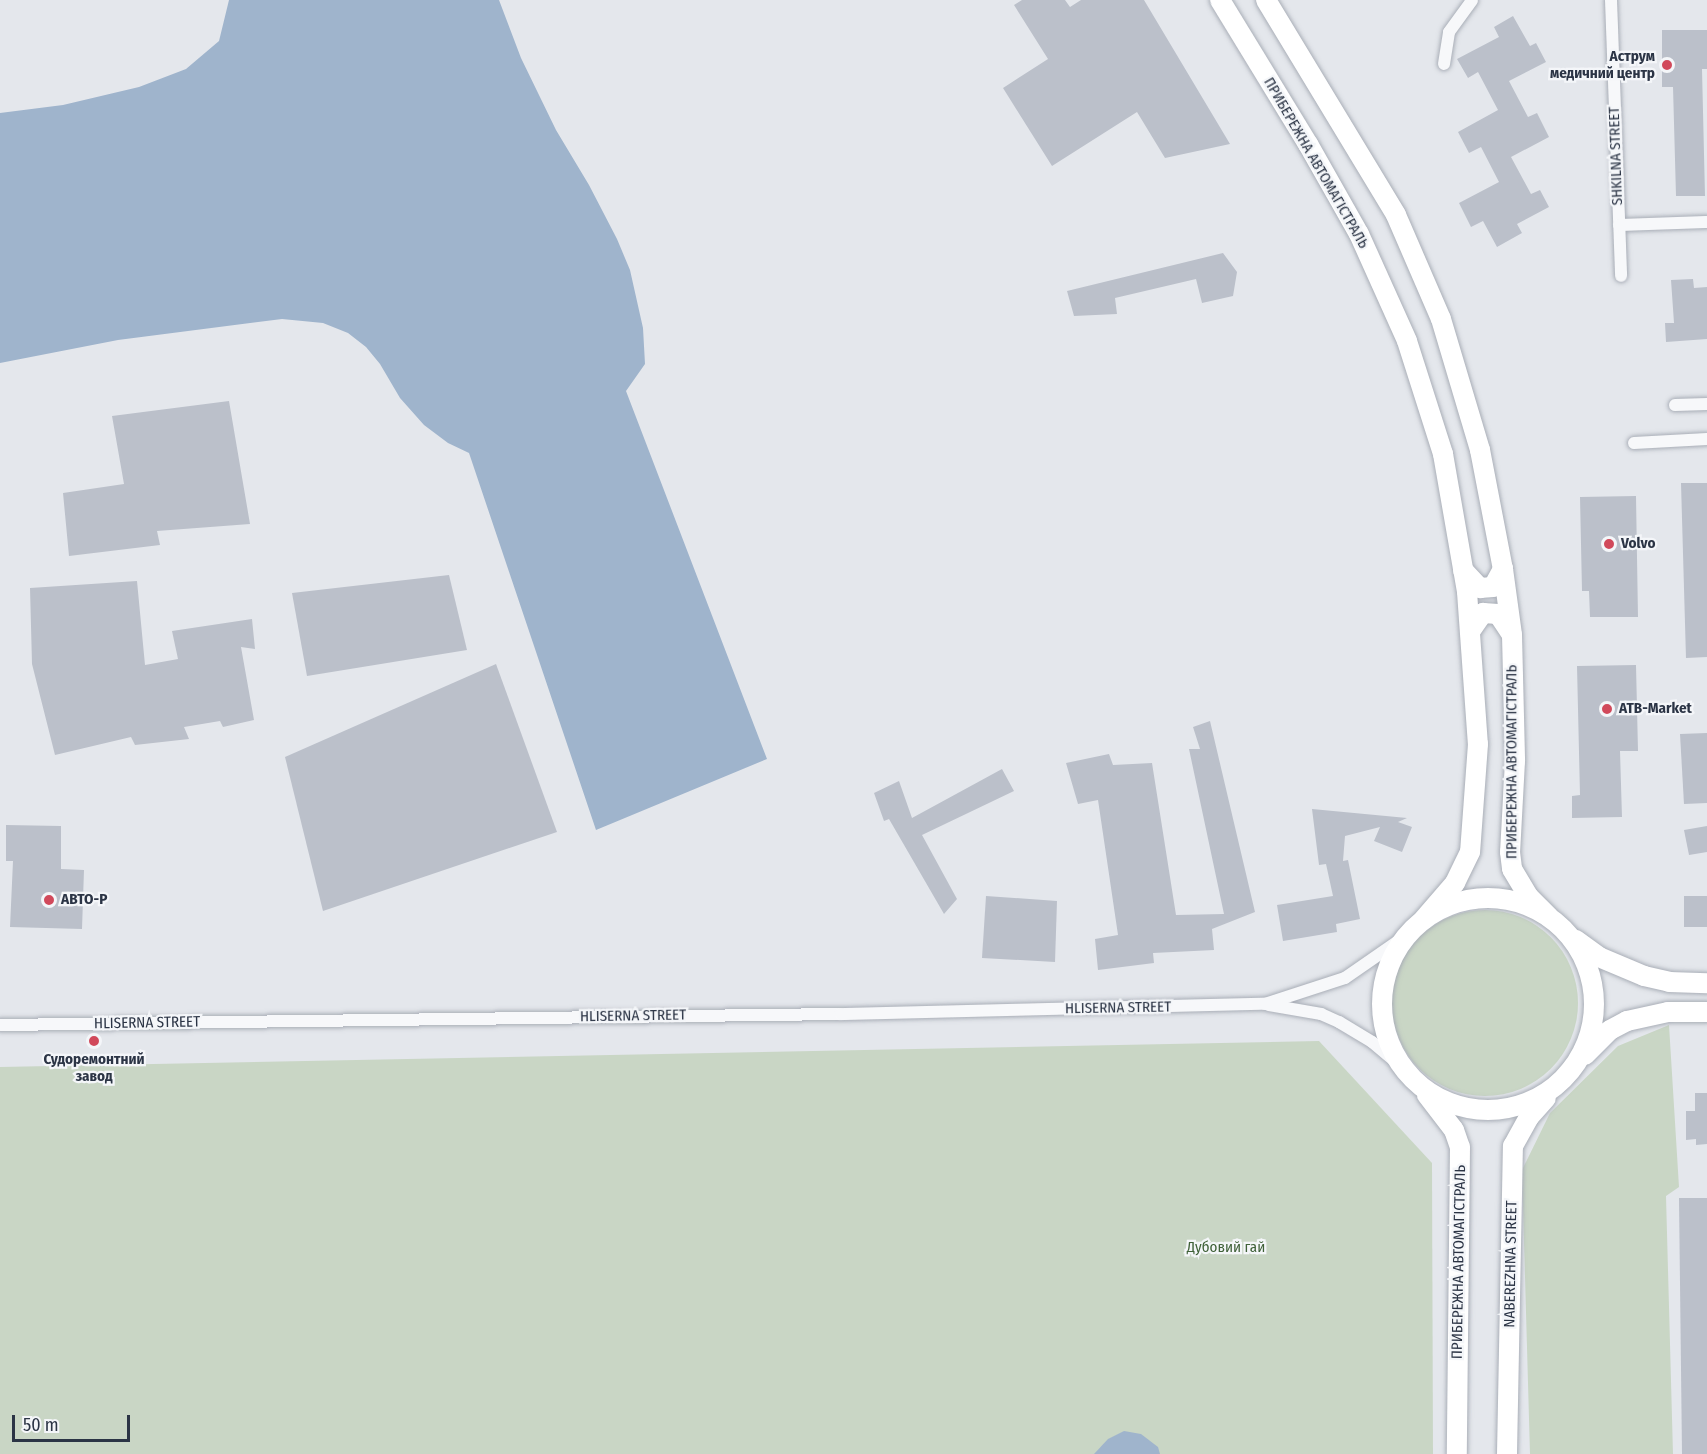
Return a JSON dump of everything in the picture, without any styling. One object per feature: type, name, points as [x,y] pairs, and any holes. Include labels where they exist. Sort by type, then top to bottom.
[{"type":"main road","name":"ПРИБЕРЕЖНА АВТОМАГІСТРАЛЬ","points":[[1221,0],[1359,234],[1407,341],[1443,454],[1463,570],[1471,630],[1478,744],[1470,852],[1455,883],[1407,935],[1393,954],[1385,976],[1381,999],[1386,1034],[1401,1066],[1454,1130],[1460,1147],[1457,1454]]},
{"type":"main road","name":"ПРИБЕРЕЖНА АВТОМАГІСТРАЛЬ","points":[[1266,0],[1396,215],[1441,319],[1480,450],[1503,569],[1512,635],[1515,760],[1509,852],[1512,869],[1520,885],[1568,933],[1583,955],[1592,978],[1595,1002],[1593,1027],[1587,1042],[1572,1071],[1554,1088],[1533,1101],[1510,1109],[1485,1111],[1453,1104],[1417,1084]]},
{"type":"main road","points":[[1463,570],[1480,588],[1493,587],[1503,569]]},
{"type":"main road","points":[[1471,630],[1483,614],[1498,614],[1512,635]]},
{"type":"main road","name":"ПРИБЕРЕЖНА АВТОМАГІСТРАЛЬ","points":[[1424,919],[1447,906],[1481,898],[1499,898],[1525,904],[1549,916]]},
{"type":"main road","points":[[1568,933],[1599,957],[1619,968],[1669,982],[1707,983]]},
{"type":"main road","points":[[1572,1071],[1610,1030],[1627,1021],[1668,1012],[1707,1012]]},
{"type":"main road","name":"NABEREZHNA STREET","points":[[1507,1454],[1514,1146],[1529,1117],[1554,1088]]},
{"type":"street","points":[[1444,64],[1449,32],[1472,0]]},
{"type":"street","name":"SHKILNA STREET","points":[[1611,0],[1621,276]]},
{"type":"street","points":[[1619,225],[1707,222]]},
{"type":"street","points":[[1675,405],[1707,404]]},
{"type":"street","points":[[1634,442],[1707,439]]},
{"type":"street","name":"HLISERNA STREET","points":[[1265,1004],[1345,978],[1407,935]]},
{"type":"street","name":"HLISERNA STREET","points":[[0,1025],[852,1013],[1265,1004],[1321,1014],[1339,1022],[1372,1042],[1401,1066]]},
{"type":"green space","points":[[1485,910],[1520,917],[1551,937],[1571,968],[1578,1003],[1571,1038],[1551,1069],[1520,1089],[1485,1096],[1450,1089],[1419,1069],[1399,1038],[1392,1003],[1399,968],[1419,937],[1450,917]]},
{"type":"green space","points":[[1669,1025],[1679,1187],[1666,1196],[1673,1454],[1530,1454],[1522,1170],[1550,1113],[1618,1046]]},
{"type":"green space","name":"Дубовий гай","points":[[1319,1041],[1432,1163],[1433,1454],[0,1454],[0,1067]]},
{"type":"water","points":[[229,0],[499,0],[521,58],[556,130],[589,185],[617,239],[630,270],[643,328],[645,364],[626,391],[767,759],[596,830],[469,453],[448,443],[424,425],[400,398],[380,364],[366,347],[348,333],[323,323],[282,319],[118,340],[0,363],[0,113],[63,105],[139,87],[186,69],[219,41]]},
{"type":"water","points":[[1124,1431],[1141,1434],[1158,1447],[1160,1454],[1094,1454],[1108,1439]]},
{"type":"building","points":[[1022,0],[1065,0],[1070,7],[1081,0],[1144,0],[1230,144],[1165,158],[1137,112],[1052,166],[1003,88],[1048,59],[1014,5]]},
{"type":"building","points":[[1513,16],[1530,46],[1536,43],[1546,62],[1509,81],[1528,117],[1537,113],[1549,137],[1511,157],[1531,194],[1540,190],[1549,207],[1517,224],[1522,233],[1497,247],[1483,221],[1471,227],[1459,203],[1499,182],[1481,147],[1469,153],[1458,132],[1498,110],[1478,72],[1468,78],[1457,59],[1499,37],[1494,27]]},
{"type":"building","points":[[1662,30],[1707,30],[1707,69],[1702,69],[1705,196],[1676,196],[1673,87],[1662,87]]},
{"type":"building","points":[[1223,253],[1237,272],[1233,296],[1202,303],[1196,279],[1115,298],[1117,314],[1074,316],[1067,291]]},
{"type":"building","points":[[1693,279],[1694,288],[1707,287],[1707,339],[1666,342],[1665,323],[1674,323],[1671,280]]},
{"type":"building","points":[[229,401],[250,524],[157,531],[160,545],[69,556],[63,493],[124,484],[112,416]]},
{"type":"building","points":[[1681,483],[1707,483],[1707,657],[1686,658]]},
{"type":"building","name":"Volvo","points":[[1636,496],[1638,617],[1590,617],[1589,591],[1582,591],[1580,497]]},
{"type":"building","points":[[449,575],[467,650],[307,676],[292,593]]},
{"type":"building","points":[[137,581],[145,665],[178,659],[172,631],[252,619],[255,649],[241,647],[254,720],[223,727],[220,721],[184,727],[189,739],[135,745],[131,737],[55,755],[32,664],[30,588]]},
{"type":"building","points":[[496,664],[557,832],[323,911],[285,757]]},
{"type":"building","name":"ATB-Market","points":[[1636,665],[1638,751],[1620,751],[1622,817],[1572,818],[1572,796],[1580,795],[1577,666]]},
{"type":"building","points":[[1210,721],[1255,912],[1212,929],[1214,950],[1153,953],[1154,963],[1098,970],[1095,939],[1118,935],[1098,800],[1078,804],[1066,763],[1109,754],[1113,765],[1152,763],[1176,915],[1224,914],[1189,749],[1200,749],[1193,727]]},
{"type":"building","points":[[1707,733],[1707,803],[1684,804],[1680,734]]},
{"type":"building","points":[[1002,769],[1014,791],[922,835],[957,899],[944,914],[889,819],[884,821],[874,793],[899,781],[912,818]]},
{"type":"building","points":[[1312,809],[1407,818],[1398,822],[1412,827],[1402,852],[1374,841],[1380,827],[1345,836],[1343,861],[1348,860],[1360,919],[1336,924],[1337,932],[1283,941],[1277,905],[1333,896],[1326,864],[1319,865]]},
{"type":"building","points":[[6,825],[61,826],[61,869],[84,870],[82,929],[10,927],[13,861],[6,861]]},
{"type":"building","points":[[1707,826],[1707,852],[1689,855],[1684,830]]},
{"type":"building","points":[[986,896],[1057,901],[1055,962],[982,958]]},
{"type":"building","points":[[1684,896],[1707,896],[1707,927],[1684,927]]},
{"type":"building","points":[[1695,1093],[1707,1093],[1707,1144],[1696,1145],[1696,1139],[1686,1140],[1686,1111],[1695,1111]]},
{"type":"building","points":[[1679,1198],[1707,1198],[1707,1454],[1682,1454]]},
{"type":"place","name":"Аструм медичний центр","points":[[1667,65]]},
{"type":"place","name":"Volvo","points":[[1609,544]]},
{"type":"place","name":"ATB-Market","points":[[1607,709]]},
{"type":"place","name":"АВТО-Р","points":[[49,900]]},
{"type":"place","name":"Судоремонтний завод","points":[[94,1041]]}]
